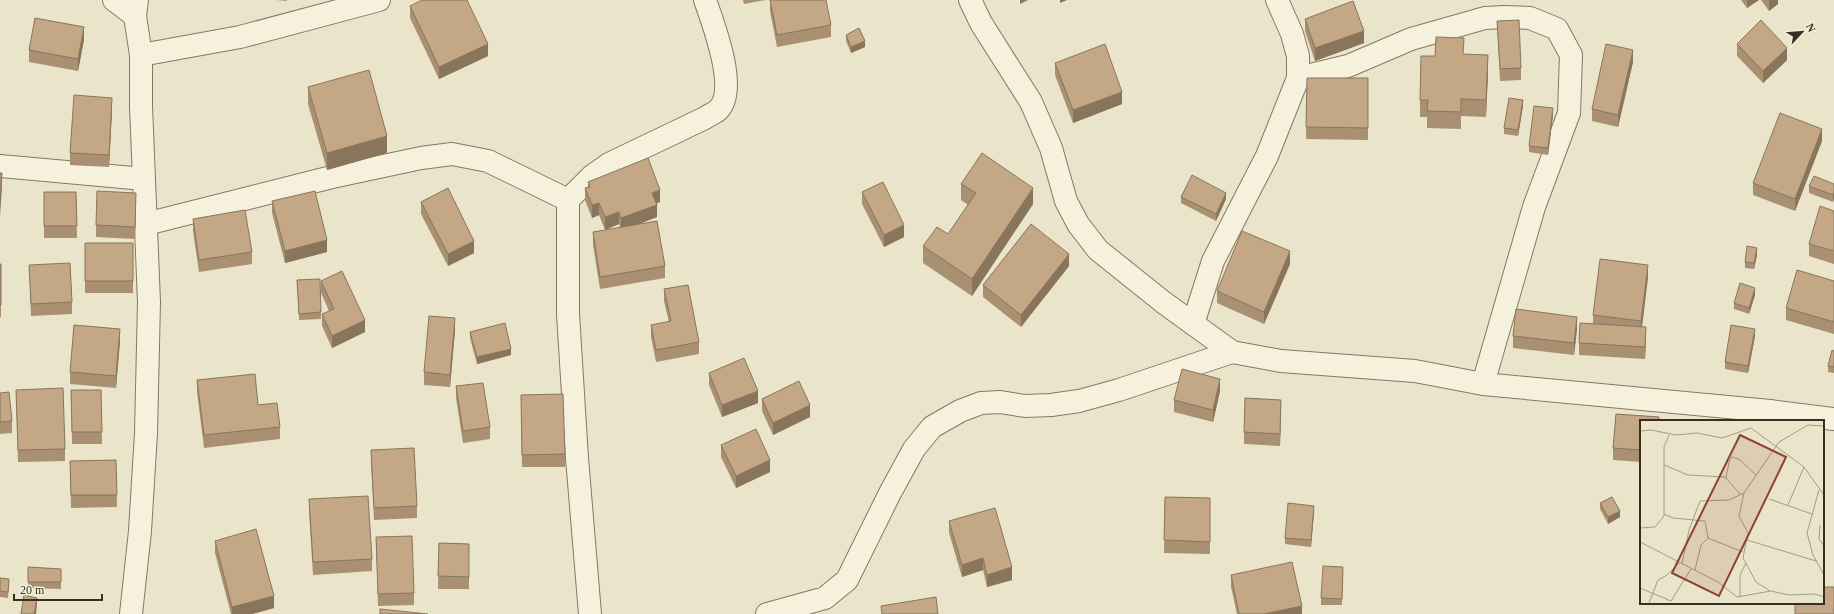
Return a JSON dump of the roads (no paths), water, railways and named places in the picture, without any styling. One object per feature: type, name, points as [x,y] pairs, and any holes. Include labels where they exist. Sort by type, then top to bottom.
[{"type":"street","points":[[114,0],[136,8],[141,55],[149,302],[146,433],[140,531],[131,614]]},
{"type":"street","points":[[141,55],[240,37],[379,0]]},
{"type":"street","points":[[590,614],[577,458],[568,314],[568,200],[592,176],[609,164],[719,109],[724,100],[726,81],[719,41],[705,0]]},
{"type":"street","points":[[970,0],[981,22],[1030,102],[1051,148],[1066,201],[1078,224],[1098,250],[1193,324],[1232,352],[1281,361],[1415,371],[1483,384],[1770,411],[1834,419]]},
{"type":"street","points":[[1193,324],[1213,261],[1267,156],[1298,78],[1298,56],[1292,34],[1277,0]]},
{"type":"street","points":[[1298,78],[1348,66],[1411,39],[1485,18],[1530,18],[1557,29],[1571,54],[1569,112],[1534,207],[1483,384]]},
{"type":"street","points":[[146,224],[332,177],[421,158],[452,154],[488,161],[568,200]]},
{"type":"street","points":[[0,166],[144,179]]},
{"type":"street","points":[[767,614],[825,598],[847,580],[890,493],[914,449],[932,427],[960,411],[981,403],[1000,402],[1025,406],[1051,405],[1079,401],[1119,390],[1232,352]]}]
